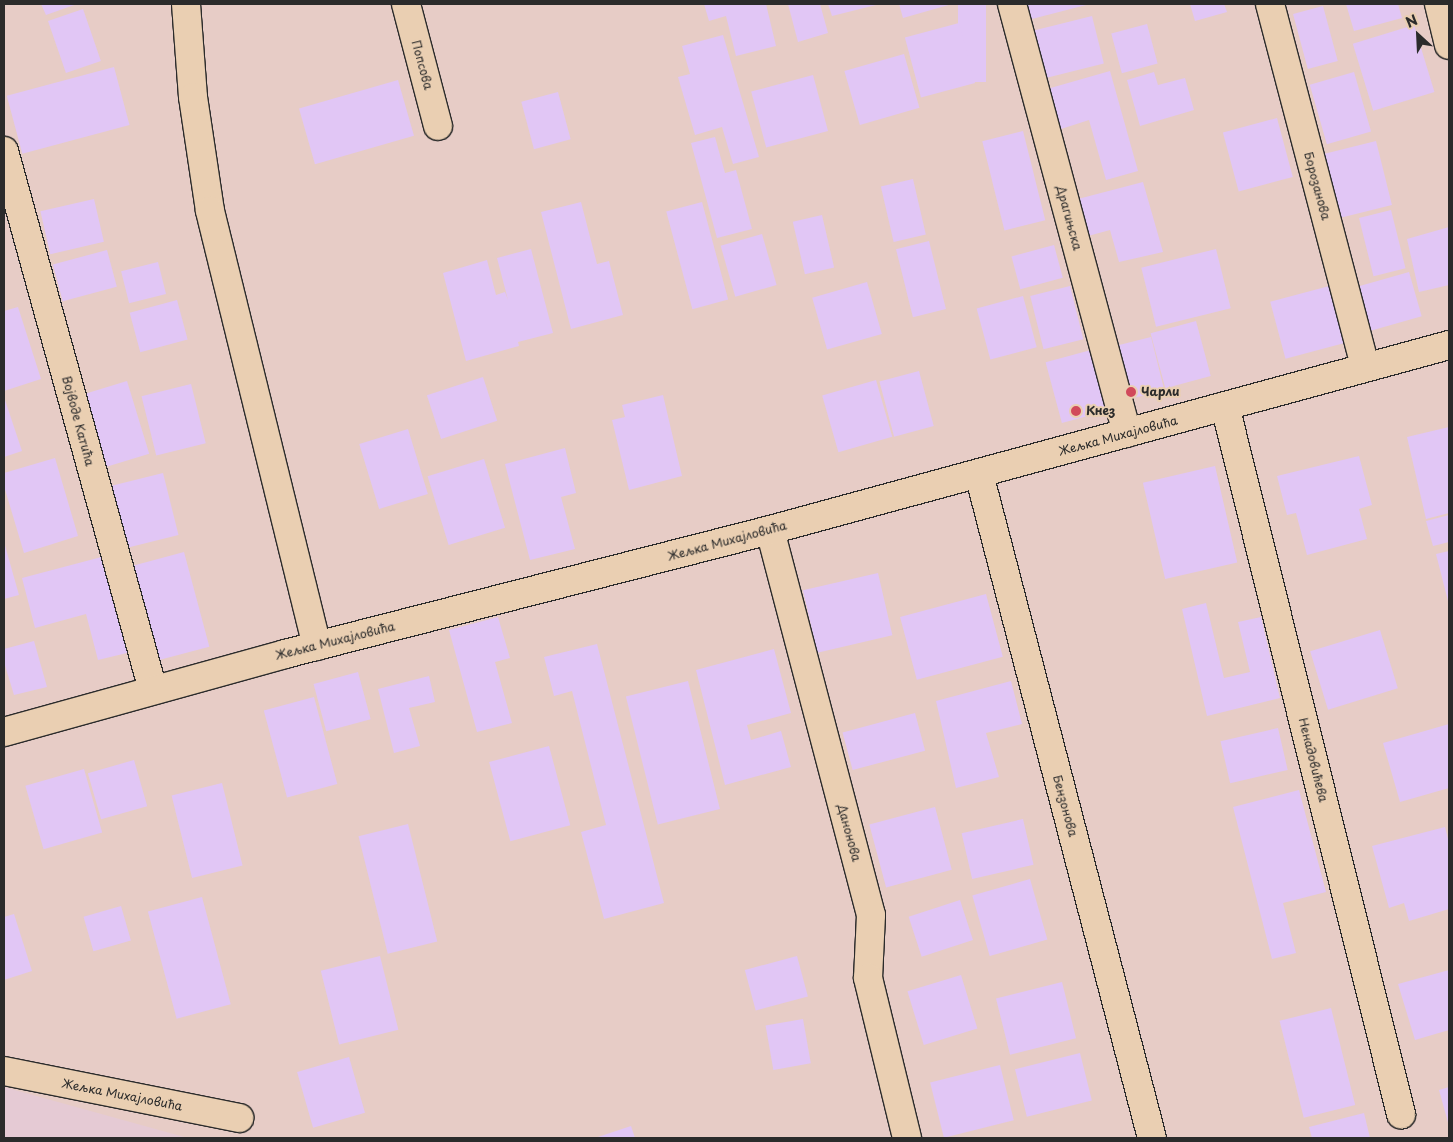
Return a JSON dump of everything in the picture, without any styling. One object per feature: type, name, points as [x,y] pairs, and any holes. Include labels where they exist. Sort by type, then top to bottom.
[{"type":"street","points":[[186,4],[193,97],[210,211],[317,646]]},
{"type":"street","name":"Попсова","points":[[406,4],[438,126]]},
{"type":"street","name":"Драгињска","points":[[1012,4],[1127,433]]},
{"type":"street","name":"Борозанова","points":[[1270,4],[1365,367]]},
{"type":"street","points":[[1439,4],[1449,45]]},
{"type":"street","name":"Војводе Катића","points":[[4,151],[153,690]]},
{"type":"street","name":"Жељка Михајловића","points":[[4,732],[317,646],[770,530],[1449,345]]},
{"type":"street","name":"Ненадовићева","points":[[1225,406],[1401,1114]]},
{"type":"street","name":"Бензонова","points":[[979,474],[1152,1138]]},
{"type":"street","name":"Данонова","points":[[770,530],[871,915],[868,978],[907,1138]]},
{"type":"street","name":"Жељка Михајловића","points":[[4,1071],[239,1118]]},
{"type":"shaded area","points":[[4,1087],[188,1138],[4,1138]]},
{"type":"building","points":[[41,4],[77,4],[46,15]]},
{"type":"building","points":[[704,4],[766,4],[776,46],[736,56],[726,16],[709,21]]},
{"type":"building","points":[[788,4],[820,4],[828,33],[798,42]]},
{"type":"building","points":[[828,4],[880,4],[832,16]]},
{"type":"building","points":[[899,4],[952,4],[903,18]]},
{"type":"building","points":[[958,4],[986,4],[986,82],[958,82]]},
{"type":"building","points":[[1024,4],[1090,4],[1028,20]]},
{"type":"building","points":[[1190,4],[1224,4],[1227,12],[1195,21]]},
{"type":"building","points":[[1346,4],[1398,4],[1402,18],[1354,31]]},
{"type":"building","points":[[1323,6],[1338,61],[1308,69],[1293,14]]},
{"type":"building","points":[[83,9],[101,61],[66,73],[48,21]]},
{"type":"building","points":[[1092,16],[1104,64],[1040,80],[1028,32]]},
{"type":"building","points":[[959,23],[975,83],[921,97],[905,37]]},
{"type":"building","points":[[1147,24],[1158,64],[1122,73],[1111,34]]},
{"type":"building","points":[[1414,25],[1434,92],[1373,111],[1353,44]]},
{"type":"building","points":[[723,35],[759,157],[733,164],[722,127],[695,135],[678,77],[690,74],[682,46]]},
{"type":"building","points":[[904,54],[919,108],[860,125],[844,71]]},
{"type":"building","points":[[114,67],[130,125],[22,154],[7,96]]},
{"type":"building","points":[[1110,71],[1138,171],[1106,180],[1089,120],[1058,130],[1047,89]]},
{"type":"building","points":[[1154,72],[1158,85],[1185,78],[1194,110],[1140,126],[1127,80]]},
{"type":"building","points":[[1354,72],[1371,132],[1327,144],[1310,85]]},
{"type":"building","points":[[813,75],[828,131],[766,148],[751,92]]},
{"type":"building","points":[[398,80],[414,136],[315,164],[299,108]]},
{"type":"building","points":[[558,92],[571,139],[534,149],[521,102]]},
{"type":"building","points":[[1277,118],[1293,177],[1239,191],[1223,132]]},
{"type":"building","points":[[1023,131],[1045,220],[1005,230],[982,141]]},
{"type":"building","points":[[715,137],[725,173],[736,170],[752,229],[717,238],[691,143]]},
{"type":"building","points":[[1376,141],[1392,205],[1337,219],[1321,155]]},
{"type":"building","points":[[913,179],[926,235],[894,242],[881,186]]},
{"type":"building","points":[[1143,182],[1163,252],[1119,262],[1110,230],[1088,236],[1078,199]]},
{"type":"building","points":[[94,199],[104,242],[50,254],[40,211]]},
{"type":"building","points":[[581,202],[597,264],[609,261],[623,315],[571,329],[541,212]]},
{"type":"building","points":[[702,202],[728,300],[692,309],[666,212]]},
{"type":"building","points":[[1391,210],[1406,268],[1373,276],[1359,218]]},
{"type":"building","points":[[822,215],[834,268],[805,274],[793,222]]},
{"type":"building","points":[[1449,227],[1449,285],[1419,292],[1407,239]]},
{"type":"building","points":[[762,234],[777,285],[735,297],[721,246]]},
{"type":"building","points":[[929,241],[946,309],[913,317],[896,249]]},
{"type":"building","points":[[1054,245],[1063,278],[1020,289],[1011,256]]},
{"type":"building","points":[[531,249],[553,333],[518,342],[519,346],[466,361],[443,273],[487,260],[496,295],[505,292],[508,300],[497,258]]},
{"type":"building","points":[[1216,249],[1231,308],[1156,327],[1141,268]]},
{"type":"building","points":[[107,250],[117,287],[63,301],[53,264]]},
{"type":"building","points":[[158,262],[166,294],[129,303],[121,271]]},
{"type":"building","points":[[1409,272],[1422,316],[1371,331],[1358,287]]},
{"type":"building","points":[[867,282],[882,334],[827,350],[812,298]]},
{"type":"building","points":[[1333,285],[1348,342],[1285,359],[1270,302]]},
{"type":"building","points":[[1070,286],[1083,339],[1044,349],[1030,296]]},
{"type":"building","points":[[1023,296],[1037,347],[990,360],[977,308]]},
{"type":"building","points":[[177,300],[188,340],[140,352],[130,313]]},
{"type":"building","points":[[18,307],[41,379],[4,391],[4,311]]},
{"type":"building","points":[[1196,321],[1211,376],[1165,388],[1151,333]]},
{"type":"building","points":[[1151,337],[1164,390],[1126,400],[1113,346]]},
{"type":"building","points":[[1091,350],[1107,411],[1062,423],[1046,362]]},
{"type":"building","points":[[919,371],[934,426],[894,437],[879,382]]},
{"type":"building","points":[[483,377],[497,421],[441,439],[427,395]]},
{"type":"building","points":[[876,380],[892,437],[838,452],[822,395]]},
{"type":"building","points":[[127,381],[149,454],[98,469],[75,397]]},
{"type":"building","points":[[191,384],[206,443],[156,456],[142,396]]},
{"type":"building","points":[[663,395],[682,476],[629,490],[612,420],[625,417],[622,405]]},
{"type":"building","points":[[4,397],[22,451],[4,457]]},
{"type":"building","points":[[1449,427],[1449,513],[1426,519],[1407,437]]},
{"type":"building","points":[[408,429],[428,494],[379,509],[359,444]]},
{"type":"building","points":[[565,448],[576,493],[561,497],[575,549],[530,560],[505,464]]},
{"type":"building","points":[[1359,456],[1372,505],[1359,509],[1367,539],[1307,555],[1296,513],[1287,515],[1277,476]]},
{"type":"building","points":[[55,458],[78,536],[24,553],[4,486],[4,473]]},
{"type":"building","points":[[484,459],[505,528],[449,545],[428,476]]},
{"type":"building","points":[[1215,466],[1237,562],[1165,579],[1143,483]]},
{"type":"building","points":[[163,473],[178,535],[120,550],[105,488]]},
{"type":"building","points":[[1449,515],[1449,542],[1433,546],[1426,521]]},
{"type":"building","points":[[4,542],[19,595],[4,599]]},
{"type":"building","points":[[1449,551],[1449,605],[1436,554]]},
{"type":"building","points":[[184,552],[209,647],[159,660],[134,565]]},
{"type":"building","points":[[109,555],[135,651],[98,660],[86,614],[35,628],[22,578]]},
{"type":"building","points":[[878,573],[892,635],[817,653],[803,590]]},
{"type":"building","points":[[986,594],[1003,657],[917,680],[900,617]]},
{"type":"building","points":[[1206,603],[1224,678],[1250,672],[1238,622],[1261,617],[1280,698],[1207,716],[1182,609]]},
{"type":"building","points":[[498,617],[510,658],[495,662],[512,723],[477,732],[449,630]]},
{"type":"building","points":[[1380,630],[1398,688],[1328,710],[1310,651]]},
{"type":"building","points":[[34,641],[47,687],[14,695],[4,662],[4,649]]},
{"type":"building","points":[[597,644],[664,903],[604,919],[581,832],[606,825],[572,691],[554,696],[544,657]]},
{"type":"building","points":[[774,649],[791,713],[747,725],[751,740],[781,731],[791,767],[725,785],[696,670]]},
{"type":"building","points":[[358,672],[371,719],[326,731],[314,684]]},
{"type":"building","points":[[429,676],[435,702],[409,708],[420,746],[394,753],[378,689]]},
{"type":"building","points":[[688,681],[720,809],[658,825],[626,696]]},
{"type":"building","points":[[1011,681],[1022,724],[986,733],[999,777],[956,788],[936,701]]},
{"type":"building","points":[[314,697],[337,784],[287,797],[264,710]]},
{"type":"building","points":[[915,713],[925,751],[853,770],[843,732]]},
{"type":"building","points":[[1449,724],[1449,788],[1400,802],[1383,743]]},
{"type":"building","points":[[1278,728],[1288,770],[1230,783],[1221,741]]},
{"type":"building","points":[[549,746],[570,825],[510,841],[489,762]]},
{"type":"building","points":[[134,760],[147,806],[101,819],[88,773]]},
{"type":"building","points":[[84,769],[102,832],[44,849],[25,786]]},
{"type":"building","points":[[222,783],[243,865],[192,878],[172,796]]},
{"type":"building","points":[[1299,790],[1326,892],[1283,903],[1296,953],[1272,959],[1233,807]]},
{"type":"building","points":[[935,807],[952,870],[886,887],[869,825]]},
{"type":"building","points":[[1023,819],[1034,865],[972,879],[962,833]]},
{"type":"building","points":[[408,824],[437,941],[388,954],[359,836]]},
{"type":"building","points":[[1445,827],[1449,843],[1449,909],[1409,921],[1404,903],[1389,908],[1372,846]]},
{"type":"building","points":[[1030,879],[1047,940],[990,956],[972,896]]},
{"type":"building","points":[[202,897],[231,1004],[177,1019],[148,911]]},
{"type":"building","points":[[960,900],[973,940],[922,957],[909,917]]},
{"type":"building","points":[[121,906],[131,941],[93,951],[84,917]]},
{"type":"building","points":[[14,914],[32,971],[4,980],[4,917]]},
{"type":"building","points":[[380,956],[398,1030],[339,1044],[321,971]]},
{"type":"building","points":[[797,956],[808,997],[756,1011],[745,970]]},
{"type":"building","points":[[1449,970],[1449,1030],[1415,1040],[1398,984]]},
{"type":"building","points":[[961,975],[977,1029],[924,1045],[907,991]]},
{"type":"building","points":[[1062,982],[1076,1038],[1010,1055],[996,998]]},
{"type":"building","points":[[1331,1008],[1355,1105],[1304,1118],[1280,1021]]},
{"type":"building","points":[[803,1019],[811,1063],[773,1070],[766,1026]]},
{"type":"building","points":[[1080,1053],[1092,1101],[1027,1117],[1015,1069]]},
{"type":"building","points":[[349,1057],[365,1113],[313,1128],[297,1072]]},
{"type":"building","points":[[1000,1065],[1014,1120],[944,1138],[930,1082]]},
{"type":"building","points":[[1449,1087],[1449,1126],[1439,1090]]},
{"type":"building","points":[[1364,1113],[1370,1138],[1312,1138],[1309,1127]]},
{"type":"building","points":[[631,1126],[635,1138],[595,1138]]},
{"type":"place","name":"Чарли","points":[[1131,392]]},
{"type":"place","name":"Кнез","points":[[1076,411]]}]
